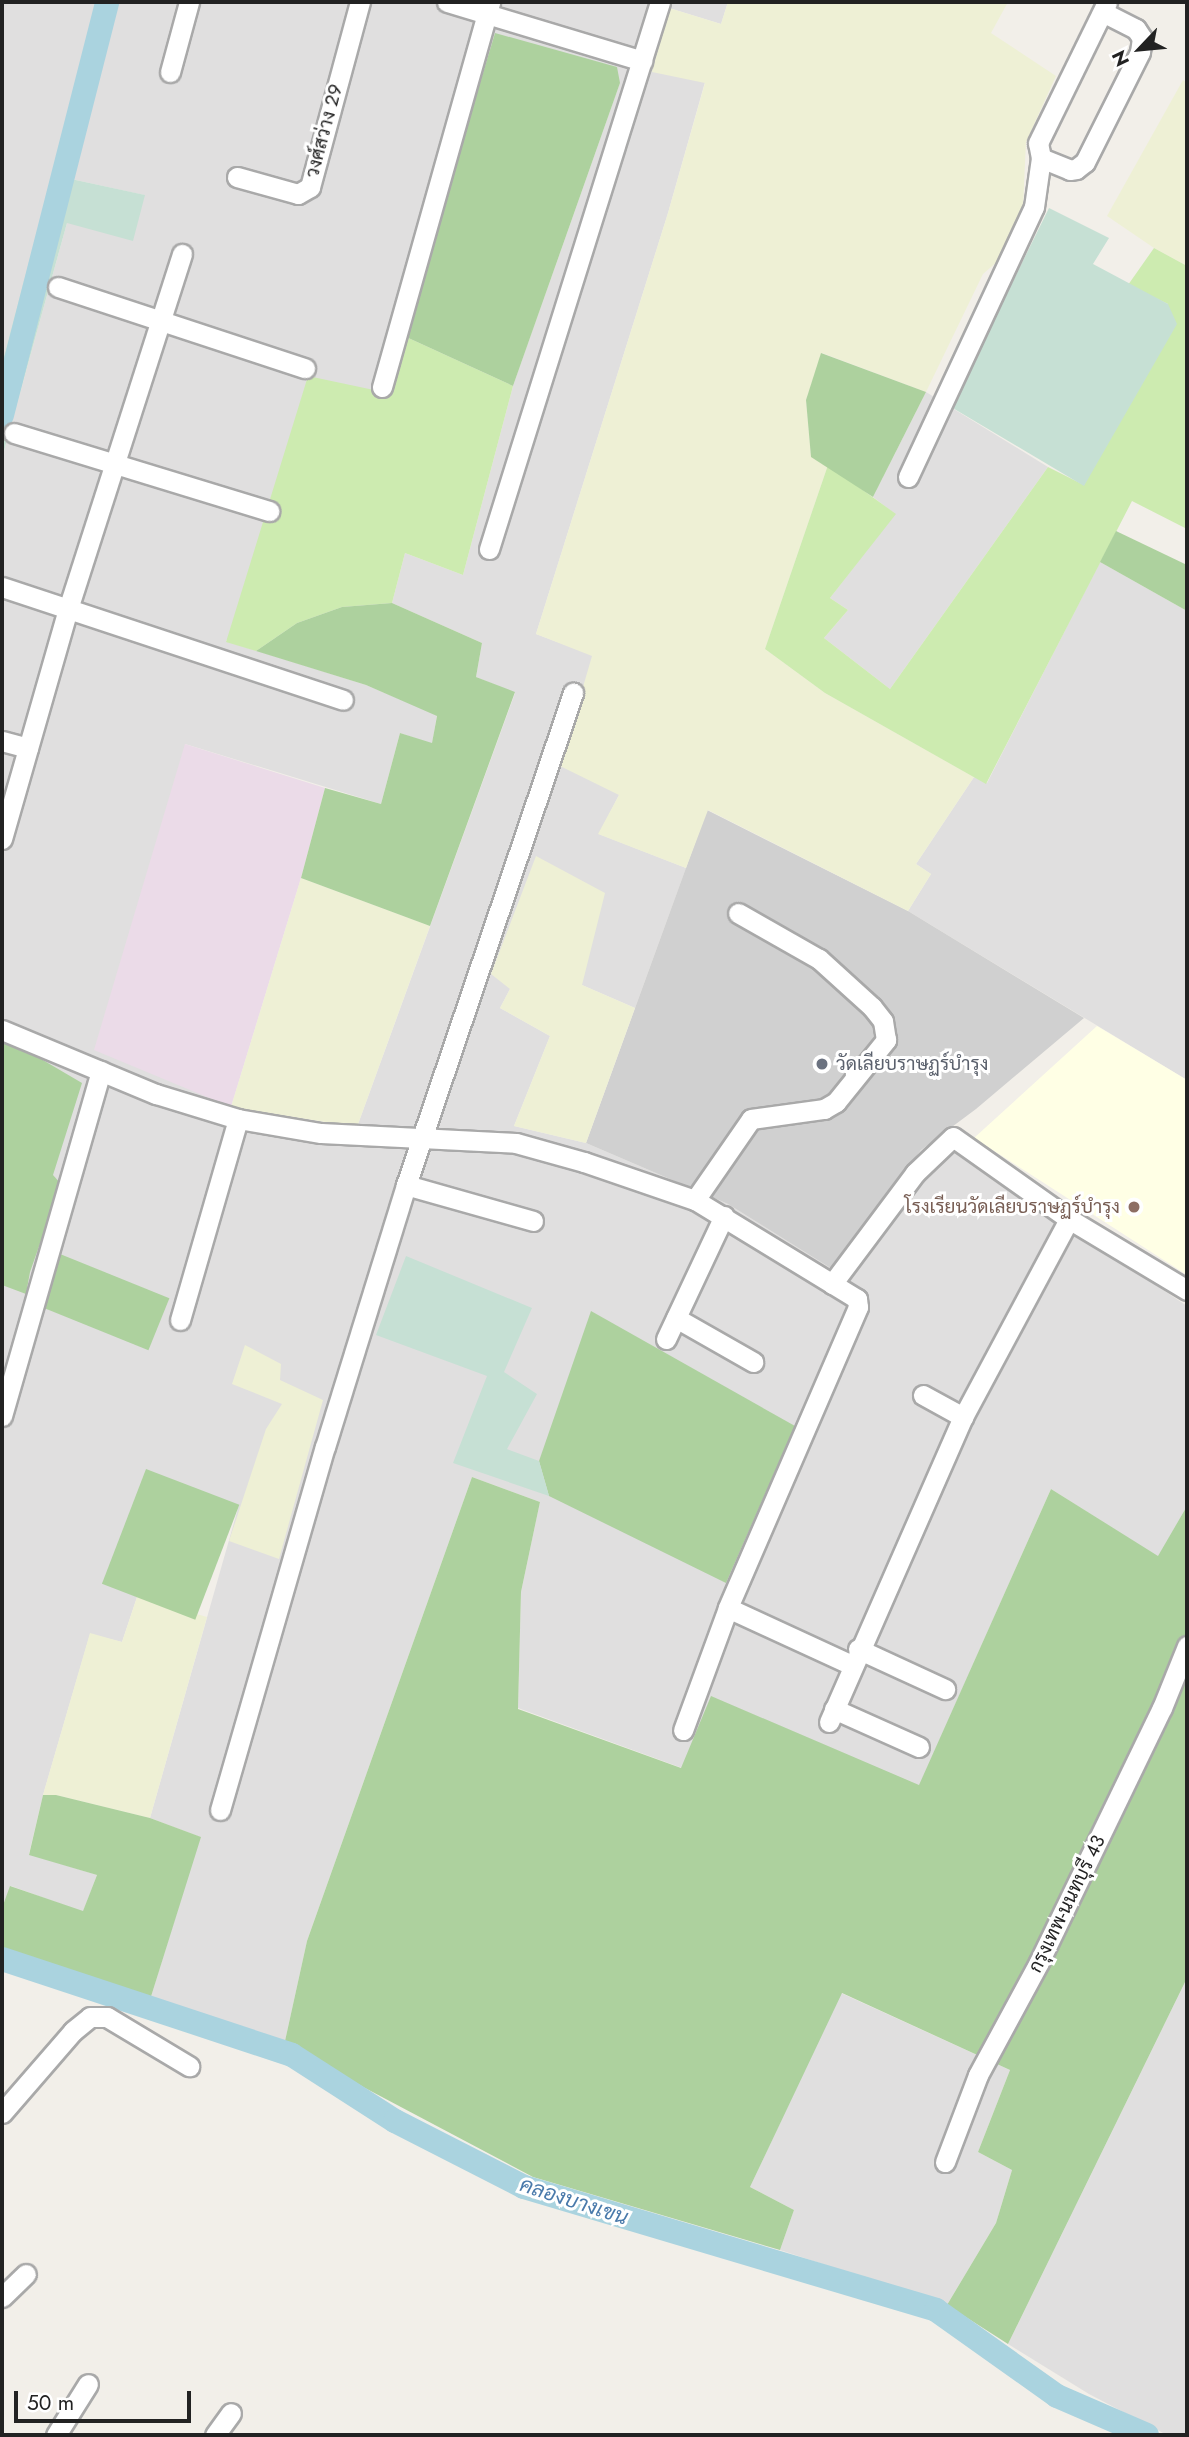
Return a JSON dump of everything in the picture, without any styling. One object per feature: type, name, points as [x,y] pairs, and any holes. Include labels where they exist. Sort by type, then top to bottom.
[{"type":"street","points":[[170,72],[189,2]]},
{"type":"street","name":"วงศ์สว่าง 29","points":[[237,177],[299,194],[310,187],[359,2]]},
{"type":"street","points":[[447,2],[489,7],[642,61]]},
{"type":"street","points":[[489,550],[660,2]]},
{"type":"street","points":[[382,387],[489,7]]},
{"type":"street","points":[[908,477],[1034,207],[1041,158],[1038,143],[1105,7],[1136,29],[1142,38],[1140,52],[1084,162],[1076,169],[1070,170],[1041,158]]},
{"type":"street","points":[[2,838],[68,609],[182,254]]},
{"type":"street","points":[[58,287],[305,368]]},
{"type":"street","points":[[14,433],[269,511]]},
{"type":"street","points":[[2,587],[343,700]]},
{"type":"street","points":[[220,1810],[321,1460],[422,1137],[485,960],[573,693]]},
{"type":"street","points":[[2,741],[28,748]]},
{"type":"street","points":[[695,1200],[751,1119],[824,1109],[836,1102],[886,1040],[884,1021],[873,1007],[820,960],[738,913]]},
{"type":"street","points":[[2,1030],[156,1094],[238,1119],[321,1133],[516,1143],[695,1200],[857,1299],[858,1307],[728,1608],[683,1730]]},
{"type":"street","points":[[2,1416],[101,1071]]},
{"type":"street","points":[[180,1320],[238,1119]]},
{"type":"street","points":[[832,1284],[915,1173],[953,1137],[1069,1219],[1187,1290]]},
{"type":"street","points":[[407,1185],[533,1221]]},
{"type":"street","points":[[666,1339],[724,1216]]},
{"type":"street","points":[[919,1747],[831,1716],[963,1417],[1069,1219]]},
{"type":"street","points":[[676,1318],[753,1362]]},
{"type":"street","points":[[923,1395],[963,1417]]},
{"type":"street","points":[[728,1608],[945,1689]]},
{"type":"street","name":"กรุงเทพ-นนทบุรี 43","points":[[945,2162],[978,2075],[1057,1927],[1162,1708],[1187,1646]]},
{"type":"street","points":[[2,2113],[73,2031],[90,2017],[107,2017],[188,2066]]},
{"type":"street","points":[[2,2297],[26,2274]]},
{"type":"street","points":[[56,2435],[88,2385]]},
{"type":"street","points":[[215,2435],[231,2413]]},
{"type":"shaded area","points":[[2,2],[98,2],[3,361],[2,360]]},
{"type":"shaded area","points":[[98,2],[117,2],[71,179],[145,195],[133,241],[67,223],[2,458],[2,364]]},
{"type":"shaded area","points":[[117,2],[728,2],[721,24],[669,8],[705,82],[668,213],[536,634],[592,655],[619,795],[599,834],[686,868],[635,1008],[582,985],[510,989],[500,1008],[550,1036],[514,1126],[586,1143],[728,1204],[832,1269],[921,1150],[941,1135],[959,1153],[1187,1306],[1187,1506],[1158,1557],[1051,1489],[919,1786],[712,1697],[682,1768],[518,1708],[521,1592],[540,1502],[472,1477],[307,1941],[285,2041],[149,2003],[200,1837],[150,1818],[239,1505],[112,1586],[137,1597],[122,1642],[90,1634],[43,1795],[29,1854],[97,1875],[83,1912],[11,1886],[2,1908],[2,458],[67,223],[144,195],[71,179]],"holes":[[[495,34],[620,83],[513,386],[463,575],[405,553],[392,603],[482,643],[476,677],[515,693],[357,1127],[231,1107],[185,744],[381,804],[400,733],[432,744],[437,715],[366,685],[226,641],[388,393]]]},
{"type":"shaded area","points":[[728,2],[1008,2],[991,33],[1056,76],[1026,142],[1023,206],[998,261],[983,274],[926,392],[822,353],[806,400],[811,456],[828,465],[765,649],[825,693],[974,777],[916,864],[931,874],[908,911],[708,810],[686,868],[598,834],[619,795],[560,766],[592,656],[536,634],[668,213],[705,83],[652,72],[669,8],[721,24]]},
{"type":"shaded area","points":[[1183,80],[1187,83],[1187,266],[1154,248],[1107,216]]},
{"type":"shaded area","points":[[1049,208],[1109,238],[1093,264],[1168,304],[1177,324],[1084,486],[951,407]]},
{"type":"shaded area","points":[[926,392],[1048,467],[890,689],[824,638],[848,610],[830,598],[895,514],[873,497]]},
{"type":"shaded area","points":[[1100,562],[1187,611],[1187,1080],[908,911],[931,874],[916,864],[974,777],[987,783]]},
{"type":"shaded area","points":[[185,744],[325,788],[301,878],[231,1107],[94,1050]]},
{"type":"shaded area","name":"วัดเลียบราษฏร์บำรุง","points":[[707,810],[908,911],[1084,1018],[976,1109],[921,1150],[832,1269],[728,1204],[586,1143]]},
{"type":"shaded area","points":[[536,856],[605,893],[582,985],[635,1008],[586,1143],[514,1126],[550,1036],[500,1008],[510,989],[491,974]]},
{"type":"shaded area","points":[[301,878],[430,926],[357,1127],[231,1107]]},
{"type":"shaded area","name":"โรงเรียนวัดเลียบราษฏร์บำรุง","points":[[1097,1026],[1187,1080],[1187,1275],[974,1138]]},
{"type":"shaded area","points":[[406,1256],[532,1308],[504,1372],[537,1394],[507,1449],[539,1461],[549,1496],[453,1463],[487,1376],[376,1335]]},
{"type":"shaded area","points":[[245,1345],[281,1364],[280,1380],[323,1400],[279,1559],[229,1541],[266,1429],[282,1404],[232,1384]]},
{"type":"shaded area","points":[[137,1597],[207,1617],[150,1818],[56,1795],[43,1795],[90,1633],[122,1642]]},
{"type":"shaded area","points":[[1187,1978],[1187,2435],[1167,2435],[1089,2394],[1008,2344]]},
{"type":"shaded area","points":[[841,1993],[1010,2070],[978,2152],[1012,2170],[996,2223],[947,2305],[780,2250],[794,2210],[750,2187]]},
{"type":"green space","points":[[495,33],[617,67],[620,83],[513,386],[404,336]]},
{"type":"green space","points":[[1154,248],[1187,266],[1187,529],[1132,501],[986,784],[825,693],[765,649],[828,465],[896,514],[830,598],[848,610],[824,638],[890,689],[1048,467],[1084,485],[1168,304],[1128,285]]},
{"type":"green space","points":[[404,336],[513,386],[463,575],[405,553],[392,603],[342,607],[297,623],[256,651],[226,642],[308,376],[388,393]]},
{"type":"green space","points":[[821,353],[926,392],[873,497],[811,457],[806,400]]},
{"type":"green space","points":[[1116,531],[1187,565],[1187,611],[1100,562]]},
{"type":"green space","points":[[392,603],[482,643],[476,677],[515,692],[430,926],[301,878],[325,788],[381,804],[400,733],[432,743],[437,716],[366,685],[256,651],[297,623],[342,607]]},
{"type":"green space","points":[[2,1041],[24,1049],[82,1083],[53,1175],[61,1184],[30,1272],[26,1294],[2,1285]]},
{"type":"green space","points":[[60,1254],[169,1298],[148,1350],[39,1306]]},
{"type":"green space","points":[[591,1311],[795,1426],[726,1583],[549,1496],[539,1461]]},
{"type":"green space","points":[[146,1469],[239,1505],[195,1620],[102,1584]]},
{"type":"green space","points":[[472,1477],[540,1502],[521,1592],[518,1709],[681,1768],[711,1696],[919,1785],[1051,1489],[1158,1556],[1187,1506],[1187,1978],[1008,2344],[947,2305],[996,2223],[1012,2170],[978,2152],[1010,2070],[842,1993],[750,2187],[794,2210],[780,2250],[533,2177],[365,2088],[285,2041],[307,1941]]},
{"type":"green space","points":[[43,1795],[56,1795],[150,1818],[201,1837],[149,2003],[2,1950],[2,1908],[10,1886],[83,1911],[97,1875],[29,1855]]},
{"type":"waterway","points":[[2,415],[107,2]]},
{"type":"waterway","name":"คลองบางเขน","points":[[2,1959],[292,2055],[395,2121],[524,2187],[936,2310],[1057,2396],[1147,2435]]},
{"type":"place","name":"วัดเลียบราษฏร์บำรุง","points":[[822,1064]]},
{"type":"place","name":"โรงเรียนวัดเลียบราษฏร์บำรุง","points":[[1134,1207]]}]
